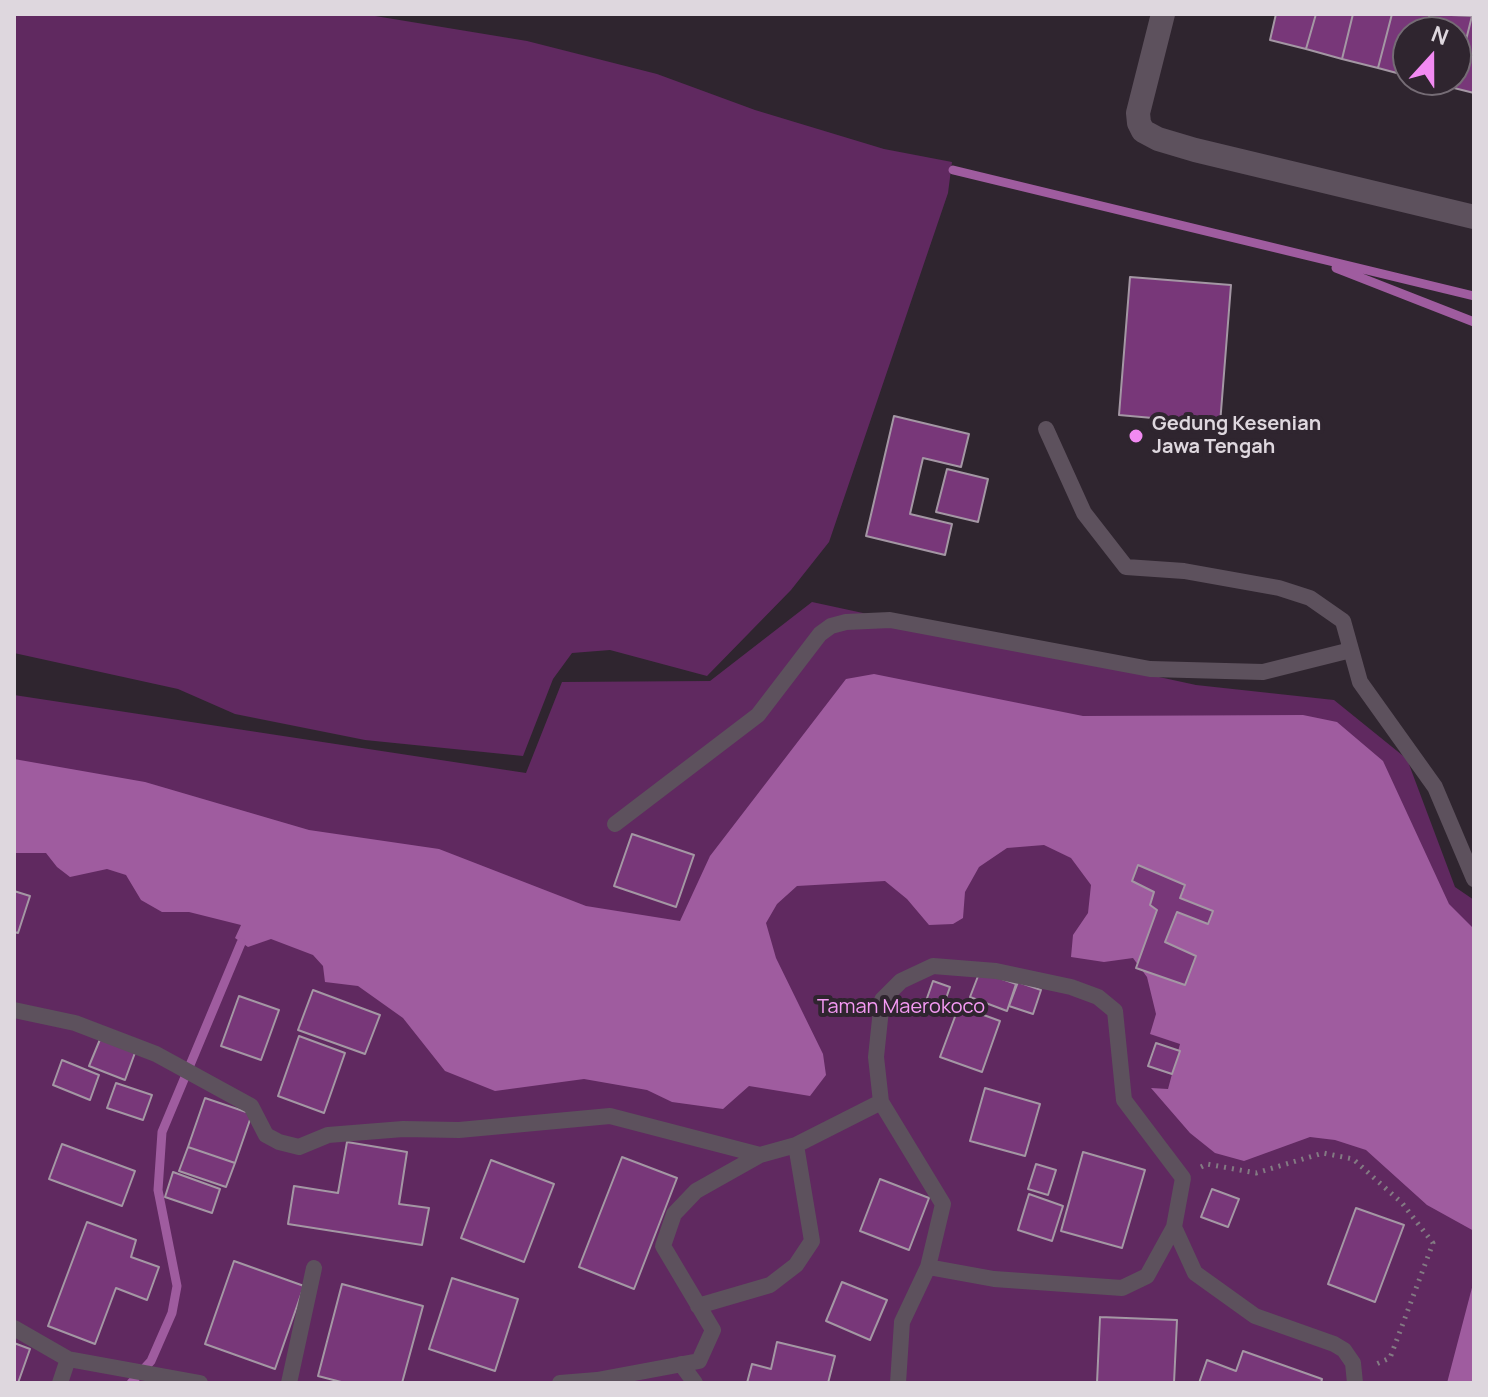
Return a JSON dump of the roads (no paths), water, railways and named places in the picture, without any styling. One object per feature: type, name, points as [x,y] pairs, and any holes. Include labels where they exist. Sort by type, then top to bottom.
[{"type":"street","points":[[1163,14],[1138,113],[1143,131],[1195,150],[1474,217]]},
{"type":"lane","points":[[1046,429],[1084,513],[1126,567],[1184,571],[1279,588],[1310,598],[1343,621],[1360,682],[1435,787],[1474,879]]},
{"type":"lane","points":[[615,824],[758,715],[820,634],[831,626],[846,622],[890,620],[1150,669],[1263,672],[1351,650]]},
{"type":"lane","points":[[898,1383],[902,1322],[928,1267],[943,1204],[881,1102],[876,1057],[882,1000],[901,981],[933,966],[996,971],[1071,987],[1098,997],[1115,1011],[1124,1100],[1183,1178],[1174,1227],[1147,1276],[1122,1288],[994,1279],[928,1267]]},
{"type":"lane","points":[[14,1010],[75,1023],[156,1054],[251,1106],[266,1135],[299,1147],[328,1135],[403,1129],[459,1130],[610,1116],[760,1155]]},
{"type":"lane","points":[[560,1383],[597,1380],[699,1361],[713,1330],[663,1246],[674,1214],[696,1191],[760,1155],[796,1145],[881,1102]]},
{"type":"lane","points":[[698,1306],[770,1285],[796,1265],[812,1241],[796,1145]]},
{"type":"lane","points":[[1174,1227],[1195,1273],[1255,1316],[1334,1344],[1350,1356],[1355,1378]]},
{"type":"lane","points":[[289,1383],[314,1268]]},
{"type":"lane","points":[[14,1328],[68,1359],[200,1383]]},
{"type":"lane","points":[[60,1383],[68,1359]]},
{"type":"lane","points":[[681,1364],[695,1383]]},
{"type":"waterway","points":[[953,170],[1474,296]]},
{"type":"waterway","points":[[1336,268],[1474,322]]},
{"type":"waterway","points":[[131,1383],[151,1361],[172,1313],[177,1286],[158,1190],[162,1132],[241,943]]},
{"type":"place","name":"Gedung Kesenian Jawa Tengah","points":[[1136,436]]},
{"type":"park label","name":"Taman Maerokoco","points":[[901,1007]]}]
